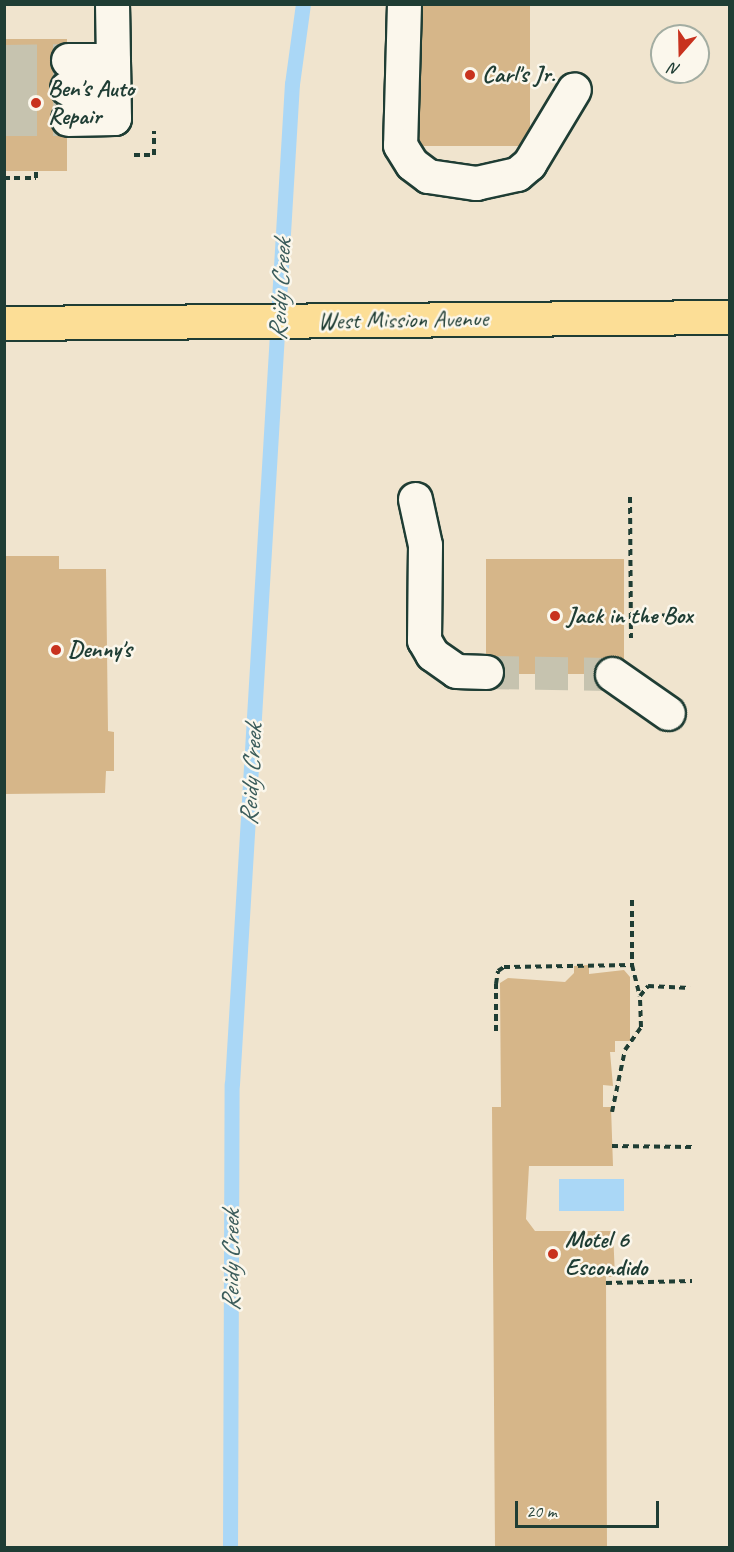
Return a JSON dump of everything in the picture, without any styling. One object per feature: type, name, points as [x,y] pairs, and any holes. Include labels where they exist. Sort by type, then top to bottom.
[{"type":"main road","name":"West Mission Avenue","points":[[4,322],[729,317]]},
{"type":"lane","points":[[404,4],[400,145],[412,164],[428,176],[476,183],[517,174],[529,164],[574,90]]},
{"type":"lane","points":[[112,5],[114,118],[68,89],[113,74]]},
{"type":"lane","points":[[415,499],[425,545],[424,640],[432,654],[456,671],[486,672]]},
{"type":"lane","points":[[622,681],[668,713]]},
{"type":"path","points":[[4,178],[36,178],[36,171]]},
{"type":"path","points":[[622,681],[631,616],[630,497]]},
{"type":"path","points":[[631,616],[689,615]]},
{"type":"path","points":[[612,1112],[625,1050],[641,1027],[640,996],[632,965],[632,900]]},
{"type":"path","points":[[496,1031],[496,984],[498,971],[504,967],[632,965]]},
{"type":"path","points":[[640,996],[648,986],[690,988]]},
{"type":"path","points":[[612,1146],[692,1147]]},
{"type":"path","points":[[606,1283],[692,1281]]},
{"type":"water","points":[[559,1179],[624,1179],[624,1211],[559,1211]]},
{"type":"building","name":"Carl's Jr.","points":[[409,4],[530,4],[530,146],[409,146]]},
{"type":"building","name":"Ben's Auto Repair","points":[[4,39],[67,39],[67,171],[4,171]]},
{"type":"building","name":"Denny's","points":[[4,556],[59,556],[59,569],[106,569],[108,731],[114,732],[114,771],[106,771],[105,793],[4,794]]},
{"type":"building","name":"Jack in the Box","points":[[486,559],[624,559],[624,674],[486,674]]},
{"type":"building","name":"Motel 6 Escondido","points":[[589,965],[589,974],[624,970],[630,977],[630,1041],[615,1041],[615,1052],[610,1052],[613,1086],[603,1085],[603,1107],[611,1107],[613,1166],[529,1166],[526,1219],[535,1231],[613,1231],[615,1277],[606,1277],[607,1548],[495,1548],[492,1107],[501,1107],[500,983],[508,978],[565,982],[574,973],[574,966]]},
{"type":"waterway","name":"Reidy Creek","points":[[230,1548],[232,1084],[292,84],[303,4]]},
{"type":"tunnel","points":[[4,61],[68,60]]},
{"type":"tunnel","points":[[4,89],[67,88]]},
{"type":"tunnel","points":[[4,119],[68,119]]},
{"type":"tunnel","points":[[486,672],[612,674]]},
{"type":"place","name":"Carl's Jr.","points":[[470,75]]},
{"type":"place","name":"Ben's Auto Repair","points":[[36,103]]},
{"type":"place","name":"Jack in the Box","points":[[555,616]]},
{"type":"place","name":"Denny's","points":[[56,650]]},
{"type":"place","name":"Motel 6 Escondido","points":[[553,1254]]}]
